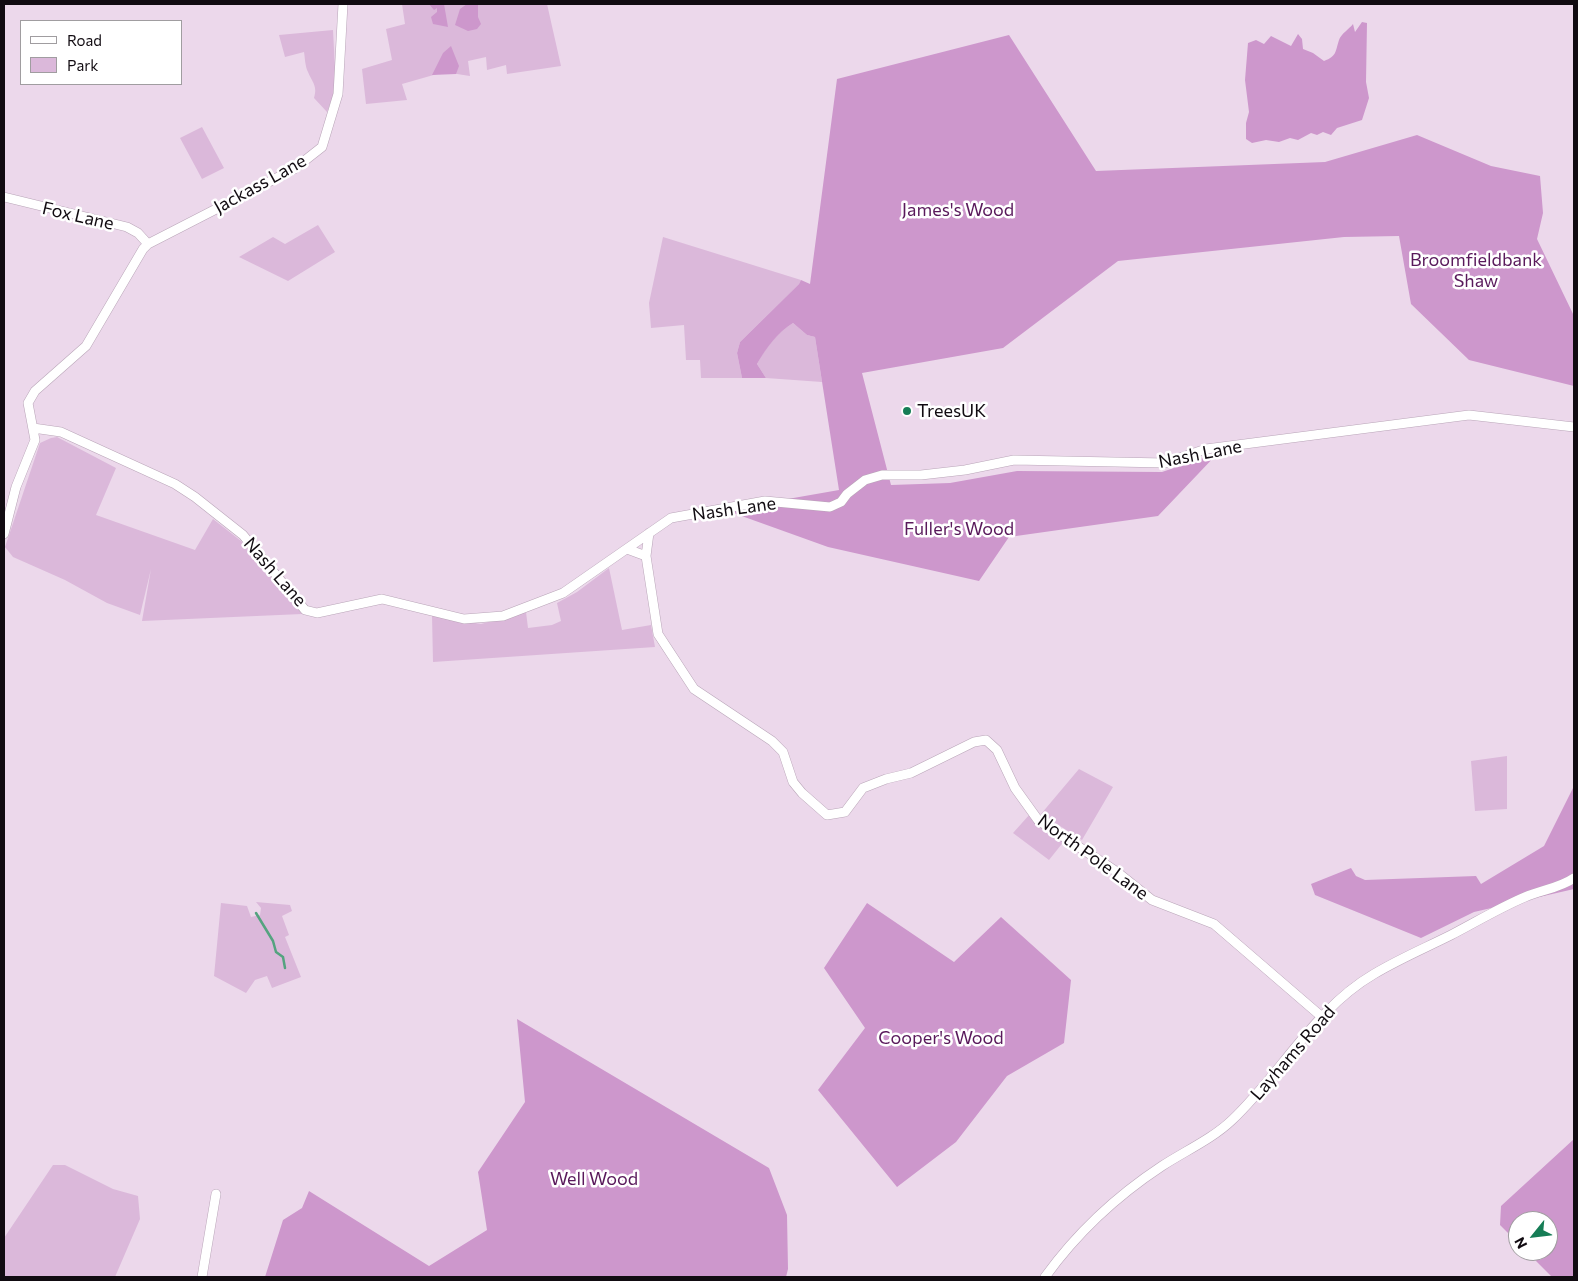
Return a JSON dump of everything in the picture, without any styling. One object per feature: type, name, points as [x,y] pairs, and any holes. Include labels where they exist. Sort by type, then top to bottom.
[{"type":"street","name":"Jackass Lane","points":[[148,244],[294,169],[322,147],[338,94],[343,4]]},
{"type":"street","name":"Fox Lane","points":[[4,197],[127,227],[148,244]]},
{"type":"street","points":[[4,534],[16,487],[35,440],[28,411],[31,398],[86,346],[148,244]]},
{"type":"street","name":"Nash Lane","points":[[33,428],[61,432],[175,484],[243,535],[305,610],[317,613],[382,599],[464,619],[503,616],[563,593],[671,518],[765,501],[830,507],[841,502],[847,494],[865,480],[882,476],[921,475],[965,470],[1014,460],[1165,463],[1206,449],[1470,415],[1574,427]]},
{"type":"street","name":"North Pole Lane","points":[[649,533],[646,556],[658,634],[679,668],[694,689],[702,696],[731,712],[772,741],[783,752],[793,782],[802,793],[827,815],[837,815],[845,812],[863,788],[886,778],[911,773],[974,742],[986,740],[997,750],[1015,788],[1038,820],[1117,872],[1152,900],[1214,924],[1322,1016]]},
{"type":"street","points":[[627,549],[646,556]]},
{"type":"street","name":"Layhams Road","points":[[1045,1277],[1059,1258],[1104,1212],[1148,1176],[1214,1134],[1233,1119],[1266,1084],[1322,1016],[1361,982],[1393,963],[1525,896],[1558,886],[1574,878]]},
{"type":"street","points":[[202,1277],[216,1194]]},
{"type":"green space","points":[[402,4],[547,4],[561,66],[507,74],[506,65],[487,70],[486,57],[468,61],[470,76],[444,72],[402,84],[407,100],[366,104],[362,69],[392,60],[386,29],[405,24]]},
{"type":"green space","points":[[429,4],[444,4],[448,27],[433,24],[431,17],[437,12],[437,8],[434,10]]},
{"type":"green space","points":[[467,4],[478,4],[478,17],[481,24],[477,29],[468,31],[455,25],[460,9]]},
{"type":"green space","points":[[1362,22],[1367,23],[1366,82],[1369,98],[1362,120],[1337,128],[1331,135],[1323,132],[1317,135],[1311,133],[1298,140],[1290,138],[1279,142],[1266,140],[1252,143],[1246,139],[1246,123],[1249,112],[1245,80],[1248,43],[1256,40],[1264,44],[1271,36],[1291,46],[1298,34],[1302,39],[1303,49],[1324,61],[1336,51],[1343,34],[1353,24],[1355,32]]},
{"type":"green space","points":[[333,30],[336,88],[327,112],[314,98],[315,87],[307,70],[304,52],[285,57],[279,35]]},
{"type":"green space","name":"James's Wood","points":[[1009,35],[1096,171],[1325,162],[1417,135],[1491,166],[1540,176],[1543,213],[1537,239],[1574,316],[1574,386],[1469,360],[1411,304],[1399,236],[1344,237],[1118,261],[1003,348],[862,373],[891,485],[950,483],[1017,471],[1162,472],[1218,453],[1158,516],[1009,537],[979,581],[828,547],[725,510],[839,490],[815,337],[807,335],[793,323],[782,331],[757,364],[766,378],[742,378],[737,353],[740,342],[801,280],[810,284],[837,79]]},
{"type":"green space","points":[[451,46],[459,66],[456,74],[432,75],[443,53]]},
{"type":"green space","points":[[202,127],[224,168],[202,179],[180,138]]},
{"type":"green space","points":[[318,225],[335,252],[288,281],[239,257],[273,237],[285,244]]},
{"type":"green space","points":[[663,237],[801,280],[740,342],[737,353],[742,378],[701,378],[700,360],[686,360],[684,325],[651,328],[649,303]]},
{"type":"green space","points":[[793,323],[807,335],[815,337],[822,382],[766,378],[757,364],[772,341]]},
{"type":"green space","points":[[57,437],[116,468],[96,515],[195,550],[213,519],[241,541],[302,614],[142,621],[151,569],[140,615],[107,603],[65,580],[13,557],[5,547],[40,443]]},
{"type":"green space","points":[[609,568],[622,630],[651,625],[655,647],[433,662],[432,615],[481,624],[526,612],[528,628],[552,625],[561,621],[557,603],[577,592]]},
{"type":"green space","points":[[1507,756],[1507,809],[1475,811],[1471,761]]},
{"type":"green space","points":[[1079,769],[1113,787],[1082,840],[1041,814]]},
{"type":"green space","points":[[1574,786],[1574,889],[1474,912],[1421,938],[1315,895],[1311,884],[1351,868],[1356,876],[1365,880],[1476,876],[1481,884],[1544,846]]},
{"type":"green space","points":[[1030,814],[1065,840],[1049,860],[1013,833]]},
{"type":"green space","points":[[256,902],[290,905],[292,911],[282,916],[289,935],[285,937],[301,977],[272,988],[267,976],[255,980],[246,993],[214,976],[221,903],[247,906],[251,917],[260,915],[261,908]]},
{"type":"green space","name":"Cooper's Wood","points":[[867,903],[954,962],[1001,917],[1071,980],[1064,1043],[1007,1076],[956,1142],[897,1187],[818,1090],[865,1028],[824,968]]},
{"type":"green space","name":"Well Wood","points":[[517,1019],[769,1168],[787,1215],[788,1269],[786,1277],[265,1277],[283,1220],[302,1208],[309,1191],[429,1266],[487,1230],[478,1172],[525,1102]]},
{"type":"green space","points":[[1574,1139],[1574,1277],[1552,1277],[1536,1261],[1558,1261],[1558,1211],[1508,1211],[1508,1233],[1500,1225],[1501,1206]]},
{"type":"green space","points":[[53,1165],[65,1165],[113,1189],[138,1196],[140,1219],[115,1277],[4,1277],[4,1238]]},
{"type":"waterway","points":[[256,913],[273,941],[276,952],[283,957],[285,968]]},
{"type":"place","name":"TreesUK","points":[[907,411]]},
{"type":"park label","name":"Broomfieldbank Shaw","points":[[1476,270]]},
{"type":"park label","name":"Fuller's Wood","points":[[959,529]]}]
